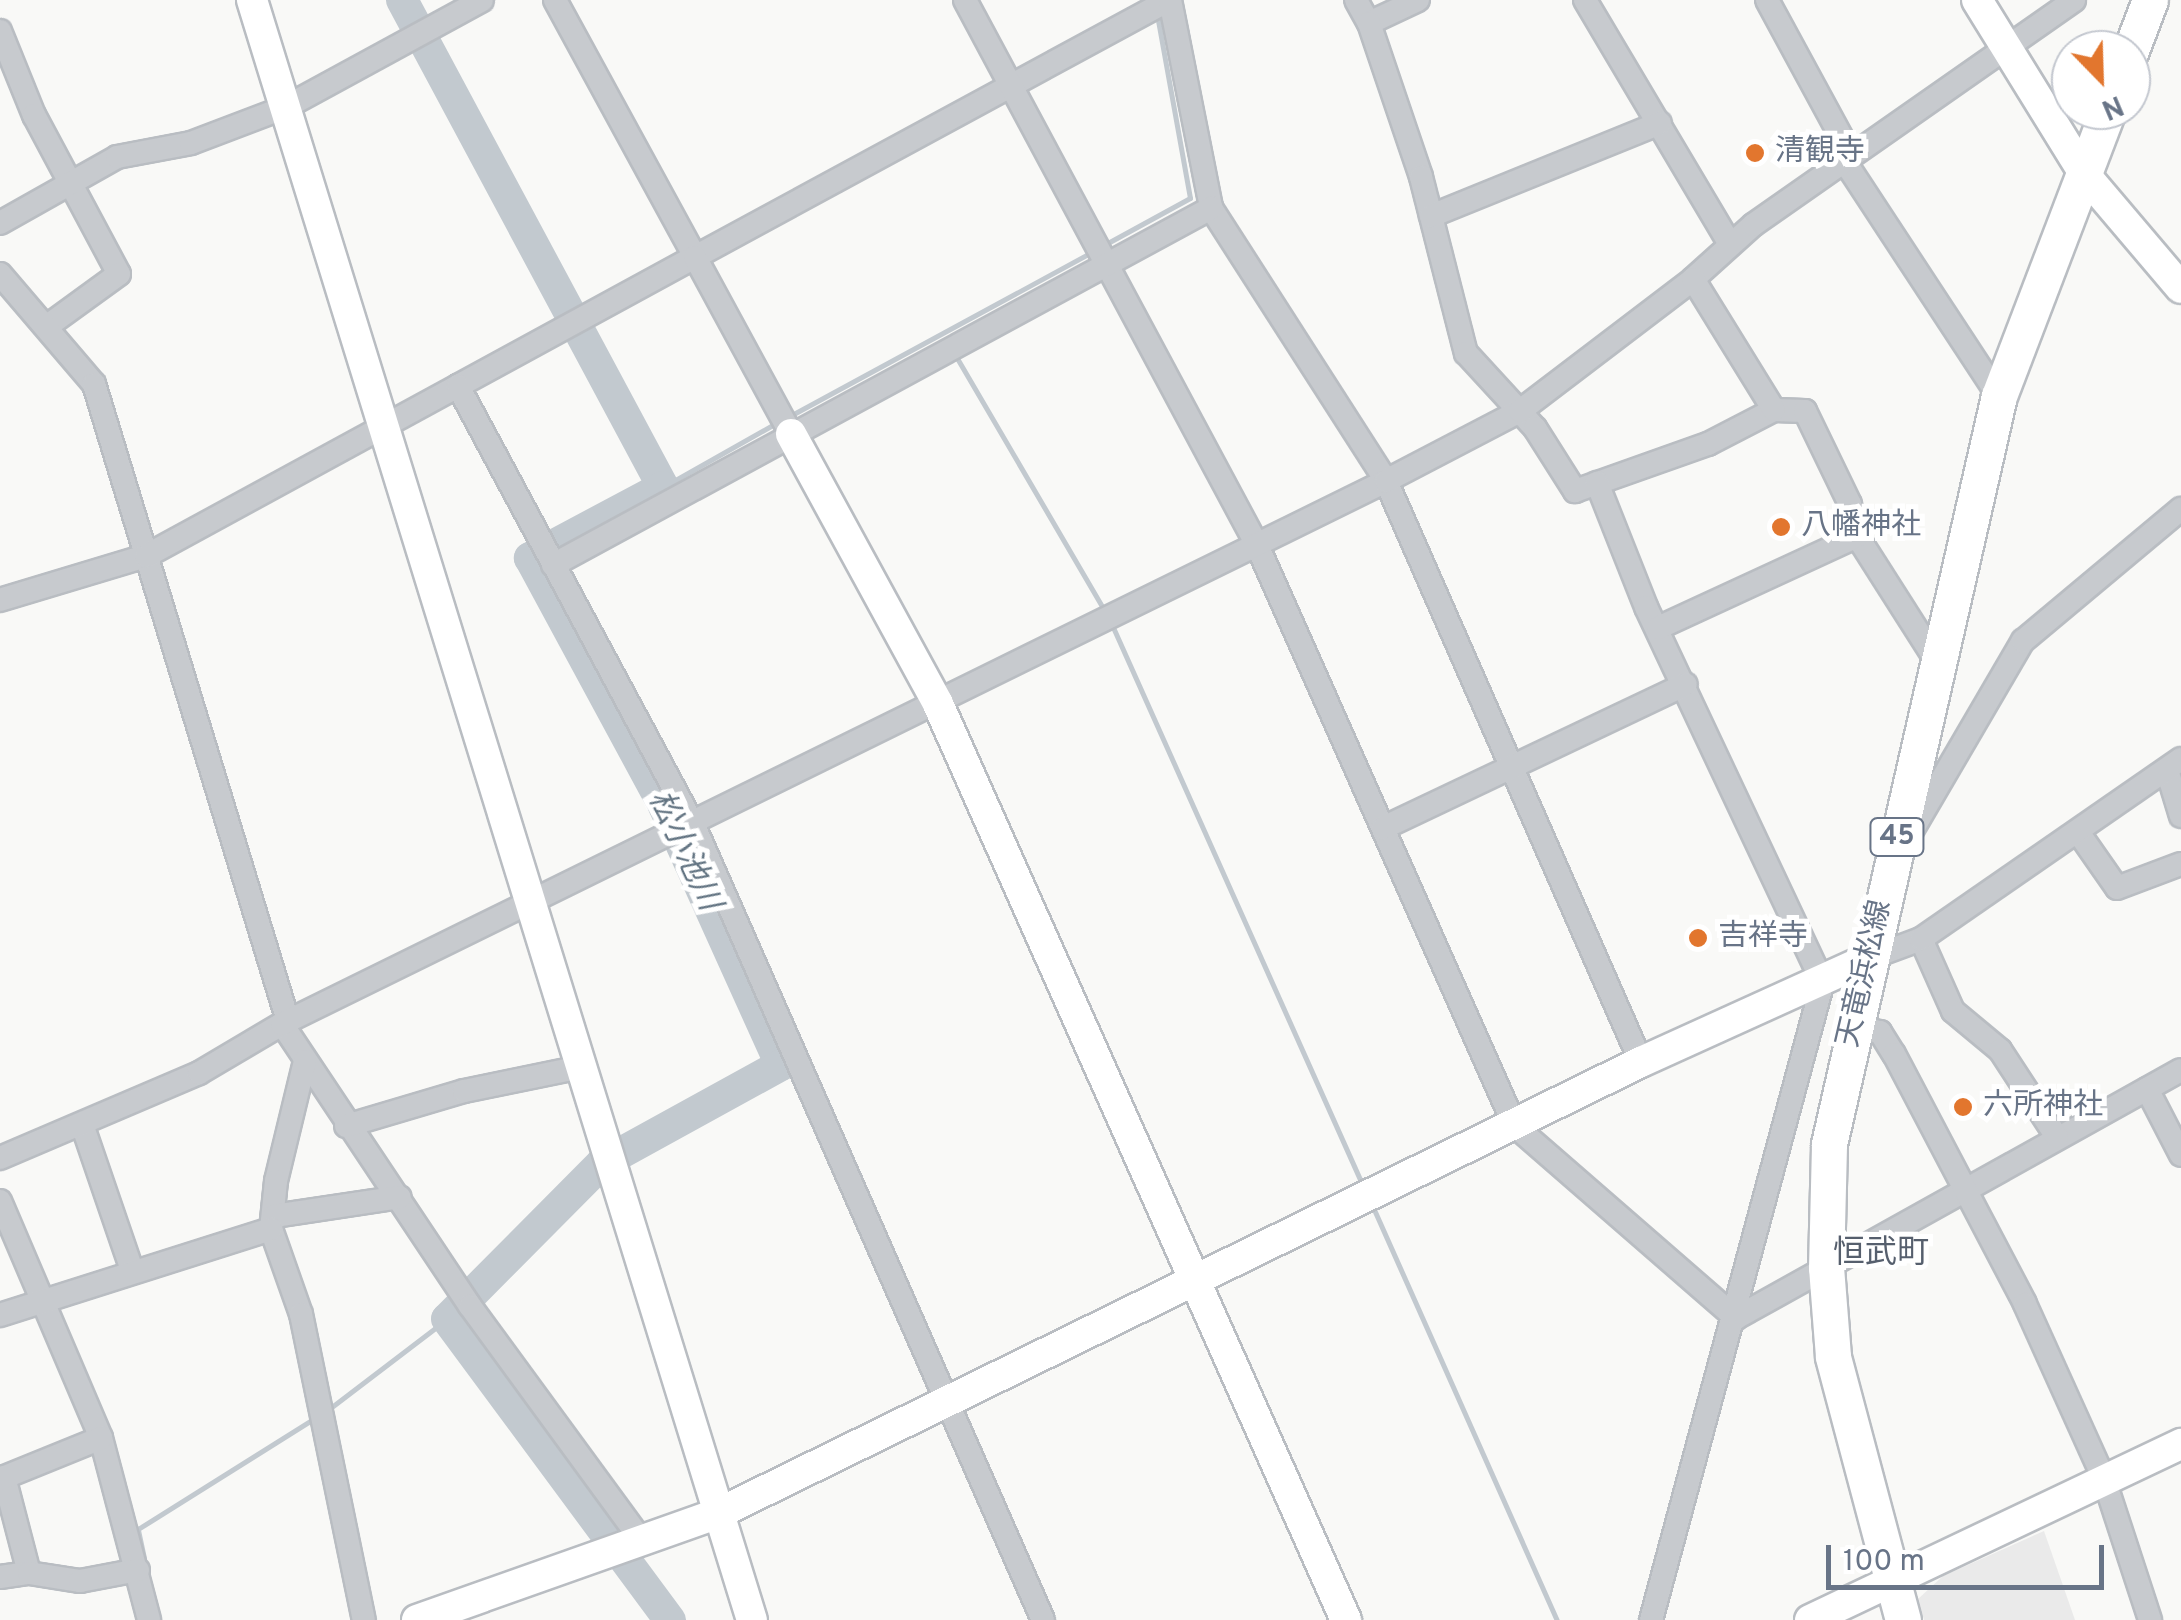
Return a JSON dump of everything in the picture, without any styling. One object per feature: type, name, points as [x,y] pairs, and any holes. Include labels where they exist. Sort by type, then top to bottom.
[{"type":"main road","points":[[2139,30],[2150,0]]},
{"type":"main road","name":"天竜浜松線","points":[[1902,1620],[1833,1356],[1826,1268],[1830,1144],[1853,1026],[1999,396],[2101,130]]},
{"type":"street","points":[[252,0],[752,1620]]},
{"type":"street","points":[[0,223],[117,156],[191,142],[286,107],[482,0]]},
{"type":"street","points":[[555,0],[938,704],[1346,1620]]},
{"type":"street","points":[[964,0],[1257,545],[1515,1126],[1736,1318]]},
{"type":"street","points":[[0,600],[146,556],[383,423],[1169,0],[1211,208],[1386,482],[1641,1062]]},
{"type":"street","points":[[1356,0],[1369,23],[1431,216],[1466,353],[1507,404],[1520,410],[1575,491],[1708,444],[1774,410],[1805,411],[1850,504],[1858,536],[1936,660]]},
{"type":"street","points":[[1369,23],[1418,0]]},
{"type":"street","points":[[1586,0],[1730,244]]},
{"type":"street","points":[[1767,0],[1848,149],[1845,162],[1999,396]]},
{"type":"street","points":[[1977,0],[2085,175],[2181,288]]},
{"type":"street","points":[[0,1158],[83,1127],[199,1073],[285,1022],[684,830],[1386,482],[1520,410],[1693,278],[1730,244],[2074,0]]},
{"type":"street","points":[[0,32],[69,182],[119,274],[46,327]]},
{"type":"street","points":[[1431,216],[1660,123]]},
{"type":"street","points":[[553,564],[784,421],[940,353],[1211,208]]},
{"type":"street","points":[[0,274],[94,384],[285,1022],[346,1126],[400,1196],[465,1298],[641,1540]]},
{"type":"street","points":[[1693,278],[1774,410]]},
{"type":"street","points":[[458,386],[553,564],[684,830],[948,1402],[1044,1620]]},
{"type":"street","points":[[1596,483],[1658,628],[1822,975],[1736,1318],[1651,1620]]},
{"type":"street","points":[[1895,846],[1908,845],[2022,641],[2178,516]]},
{"type":"street","points":[[1658,628],[1858,536]]},
{"type":"street","points":[[1383,828],[1686,684]]},
{"type":"street","points":[[417,1620],[719,1513],[1822,975],[1921,939],[2174,764],[2181,816]]},
{"type":"street","points":[[2078,832],[2117,888],[2181,864]]},
{"type":"street","points":[[1921,939],[1953,1010],[2000,1050],[2057,1137]]},
{"type":"street","points":[[1853,1026],[1880,1032],[2025,1304],[2104,1479],[2150,1620]]},
{"type":"street","points":[[305,1061],[276,1181],[272,1223],[301,1314],[364,1620]]},
{"type":"street","points":[[346,1126],[464,1090],[581,1067]]},
{"type":"street","points":[[1736,1318],[2181,1070]]},
{"type":"street","points":[[2147,1089],[2181,1155]]},
{"type":"street","points":[[83,1127],[132,1270]]},
{"type":"street","points":[[0,1315],[41,1297],[272,1223],[400,1196]]},
{"type":"street","points":[[0,1201],[101,1438],[149,1620]]},
{"type":"street","points":[[28,1573],[2,1478],[101,1438]]},
{"type":"street","points":[[1810,1620],[2181,1444]]},
{"type":"street","points":[[0,1577],[28,1573],[80,1581],[138,1570]]},
{"type":"shaded area","points":[[2044,1531],[2075,1620],[1924,1620],[1918,1599],[1943,1576]]},
{"type":"waterway","name":"松小池川","points":[[402,0],[663,487],[530,558],[664,806],[781,1065],[601,1164],[447,1319],[670,1620]]},
{"type":"waterway","points":[[1104,245],[1190,198],[1157,15]]},
{"type":"waterway","points":[[788,417],[1090,253]]},
{"type":"waterway","points":[[954,353],[1105,611]]},
{"type":"waterway","points":[[663,487],[778,422]]},
{"type":"waterway","points":[[1112,625],[1363,1186]]},
{"type":"waterway","points":[[1372,1205],[1557,1620]]},
{"type":"waterway","points":[[329,1409],[447,1319]]},
{"type":"waterway","points":[[144,1558],[138,1529],[315,1418]]},
{"type":"place","name":"清観寺","points":[[1755,153]]},
{"type":"place","name":"八幡神社","points":[[1781,527]]},
{"type":"place","name":"吉祥寺","points":[[1698,938]]},
{"type":"place","name":"六所神社","points":[[1963,1107]]},
{"type":"district","name":"恒武町","points":[[1881,1254]]}]
